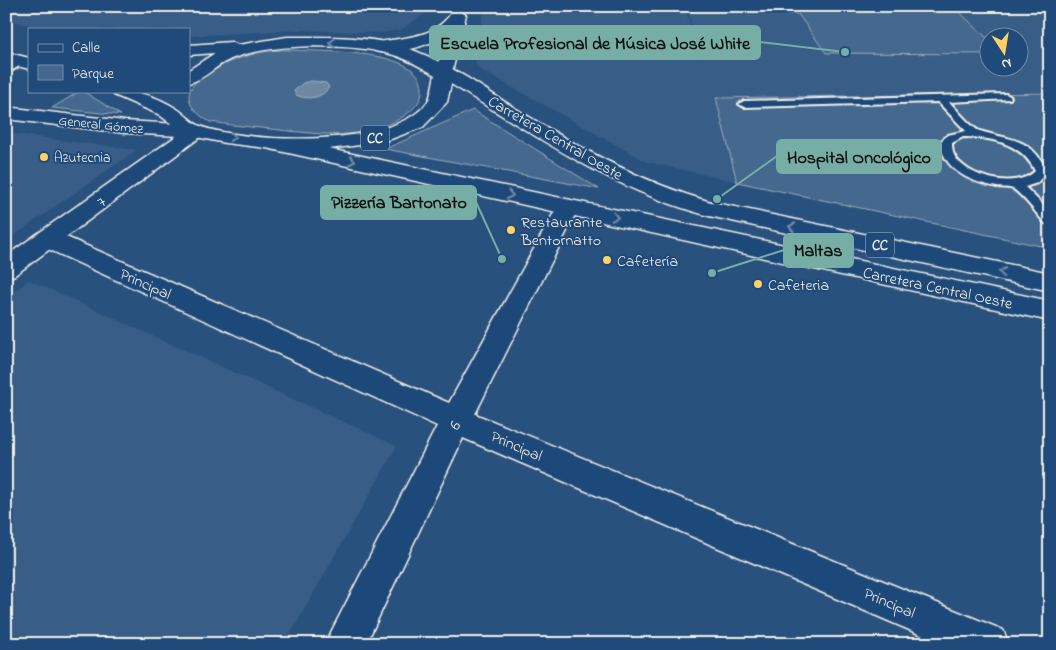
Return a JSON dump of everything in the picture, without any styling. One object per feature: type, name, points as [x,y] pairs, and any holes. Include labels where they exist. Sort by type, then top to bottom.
[{"type":"main road","points":[[381,47],[414,42],[439,35],[459,13]]},
{"type":"main road","points":[[445,72],[459,13]]},
{"type":"main road","name":"CC","points":[[125,92],[173,105],[178,121],[196,131],[270,143],[342,143],[378,138],[418,123],[436,108],[445,84],[445,72],[424,61],[381,47],[309,42],[190,50]]},
{"type":"main road","name":"CC","points":[[190,77],[198,70],[219,59],[258,46]]},
{"type":"main road","name":"Carretera Central Oeste","points":[[445,72],[468,103],[530,125],[659,193],[709,209],[1050,282]]},
{"type":"main road","points":[[418,123],[468,103]]},
{"type":"main road","name":"General Gómez","points":[[6,113],[124,128],[196,131]]},
{"type":"main road","name":"7","points":[[6,269],[196,131]]},
{"type":"main road","name":"Carretera Central Oeste","points":[[270,143],[1050,311]]},
{"type":"main road","name":"6","points":[[345,644],[456,420],[568,207]]},
{"type":"main road","name":"Principal","points":[[48,239],[456,420],[989,644]]},
{"type":"lane","points":[[744,104],[1006,97]]},
{"type":"lane","points":[[940,99],[974,134]]},
{"type":"lane","points":[[962,134],[974,134],[1005,140],[1019,147],[1039,163],[1041,172],[1038,178],[1029,183],[1016,185],[984,180],[969,174],[948,158],[945,150],[946,142],[962,134]]},
{"type":"lane","points":[[1016,185],[1050,220]]},
{"type":"shaded area","points":[[6,6],[436,6],[401,30],[381,33],[298,30],[190,36],[190,28],[38,28],[6,19]]},
{"type":"shaded area","points":[[484,6],[684,6],[703,59],[686,6],[998,6],[1003,10],[1050,9],[1050,92],[716,98],[737,182],[647,162],[479,69],[475,64]]},
{"type":"shaded area","points":[[312,81],[326,83],[329,87],[322,94],[314,97],[305,98],[296,95],[294,91],[303,83]]},
{"type":"shaded area","points":[[6,133],[137,150],[6,241]]},
{"type":"shaded area","points":[[29,280],[397,446],[285,644],[6,644],[6,298]]},
{"type":"green space","points":[[780,6],[953,6],[978,30],[978,54],[826,53],[798,14],[784,14]]},
{"type":"green space","points":[[293,50],[364,54],[401,63],[414,71],[421,82],[422,90],[418,103],[400,119],[392,123],[369,131],[343,134],[307,133],[210,122],[194,109],[189,96],[193,85],[205,74],[220,66],[255,54]]},
{"type":"green space","points":[[78,92],[85,92],[121,115],[52,108]]},
{"type":"green space","points":[[1050,93],[1050,248],[737,182],[716,98]]},
{"type":"green space","points":[[473,110],[599,189],[385,149]]},
{"type":"place","name":"Escuela Profesional de Música José White","points":[[845,52]]},
{"type":"place","name":"Azutecnia","points":[[44,157]]},
{"type":"place","name":"Hospital Oncológico","points":[[717,199]]},
{"type":"place","name":"Restaurante Bentornatto","points":[[511,230]]},
{"type":"place","name":"Pizzería Bartonato","points":[[502,259]]},
{"type":"place","name":"Cafetería","points":[[607,260]]},
{"type":"place","name":"Maltas","points":[[712,273]]},
{"type":"place","name":"Cafeteria","points":[[758,284]]}]
